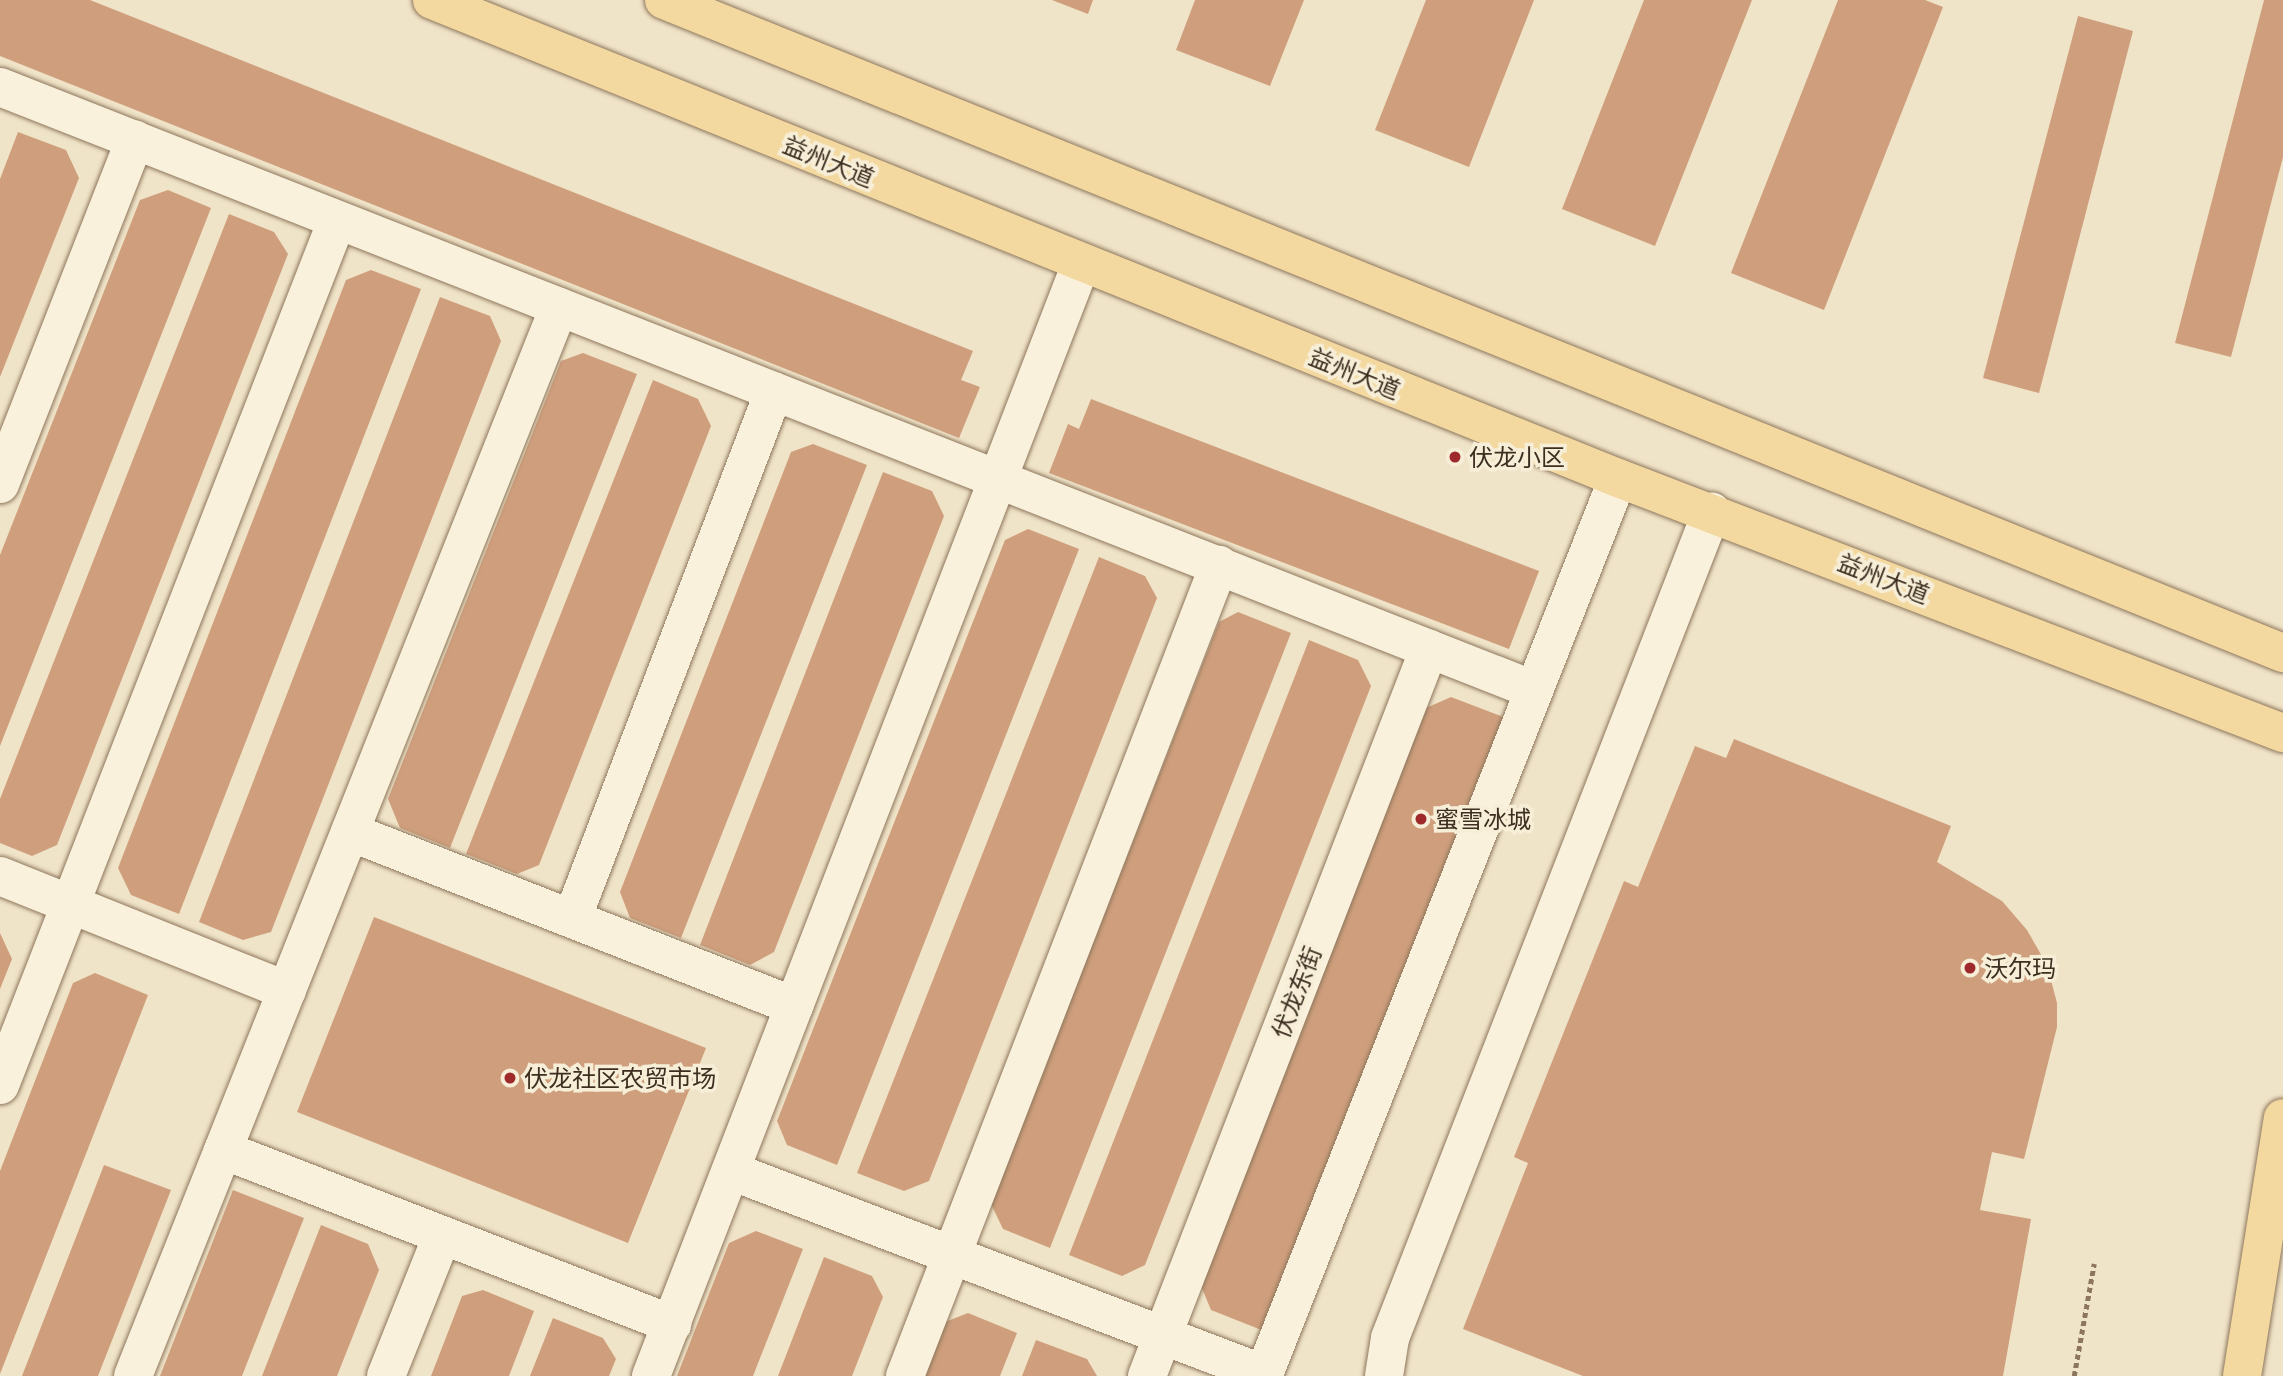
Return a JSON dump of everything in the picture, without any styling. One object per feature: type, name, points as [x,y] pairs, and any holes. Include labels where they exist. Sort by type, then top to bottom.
[{"type":"main road","name":"益州大道","points":[[432,0],[1081,264],[1618,478],[1712,511],[2283,733]]},
{"type":"main road","points":[[664,0],[2283,653]]},
{"type":"main road","points":[[2242,1376],[2283,1118]]},
{"type":"lane","points":[[0,88],[1535,690]]},
{"type":"lane","points":[[0,484],[135,140]]},
{"type":"lane","points":[[0,1085],[337,220]]},
{"type":"lane","points":[[652,1376],[1081,264]]},
{"type":"lane","points":[[133,1376],[559,307]]},
{"type":"lane","points":[[572,919],[774,391]]},
{"type":"lane","points":[[731,1171],[1264,1374],[1618,478]]},
{"type":"lane","points":[[1384,1376],[1390,1338],[1712,511]]},
{"type":"lane","points":[[905,1376],[1219,565]]},
{"type":"lane","name":"伏龙东街","points":[[1147,1376],[1429,649]]},
{"type":"lane","points":[[350,832],[794,1006]]},
{"type":"lane","points":[[0,876],[287,990]]},
{"type":"lane","points":[[223,1150],[672,1324]]},
{"type":"lane","points":[[386,1376],[442,1236]]},
{"type":"path","points":[[2074,1376],[2094,1264]]},
{"type":"building","points":[[0,0],[90,0],[973,351],[961,380],[980,387],[959,438],[0,56]]},
{"type":"building","points":[[1052,0],[1093,0],[1088,14]]},
{"type":"building","points":[[1195,0],[1304,0],[1270,86],[1176,50]]},
{"type":"building","points":[[1426,0],[1534,0],[1469,167],[1375,130]]},
{"type":"building","points":[[1644,0],[1752,0],[1655,246],[1562,209]]},
{"type":"building","points":[[1838,0],[1925,0],[1943,7],[1824,310],[1731,273]]},
{"type":"building","points":[[2264,0],[2283,0],[2283,157],[2231,357],[2175,343]]},
{"type":"building","points":[[2078,16],[2133,31],[2039,393],[1983,378]]},
{"type":"building","points":[[18,132],[66,150],[79,178],[0,377],[0,179]]},
{"type":"building","points":[[168,190],[211,208],[0,746],[0,555],[140,200]]},
{"type":"building","points":[[229,214],[274,232],[288,254],[57,845],[32,856],[0,843],[0,799]]},
{"type":"building","points":[[371,270],[421,289],[179,914],[131,895],[118,868],[346,280]]},
{"type":"building","points":[[440,297],[490,316],[501,341],[271,932],[243,940],[199,922]]},
{"type":"building","points":[[583,353],[637,374],[450,848],[400,828],[388,799],[561,361]]},
{"type":"building","points":[[653,380],[698,399],[711,426],[539,865],[517,874],[466,854]]},
{"type":"building","points":[[1091,399],[1539,571],[1509,649],[1049,473],[1068,424],[1079,429]]},
{"type":"building","points":[[813,444],[867,465],[681,938],[630,918],[620,892],[791,452]]},
{"type":"building","points":[[883,472],[932,491],[944,516],[774,952],[750,965],[700,945]]},
{"type":"building","points":[[1028,529],[1079,549],[837,1165],[787,1145],[777,1121],[1005,540]]},
{"type":"building","points":[[1099,557],[1145,576],[1157,598],[929,1181],[904,1191],[857,1173]]},
{"type":"building","points":[[1238,612],[1291,633],[1050,1248],[1003,1229],[991,1204],[1219,622]]},
{"type":"building","points":[[1309,640],[1358,660],[1371,686],[1145,1265],[1122,1276],[1069,1255]]},
{"type":"building","points":[[1451,697],[1506,718],[1264,1331],[1211,1310],[1201,1286],[1426,708]]},
{"type":"building","points":[[1734,739],[1951,826],[1937,862],[2002,901],[2027,930],[2047,965],[2057,1003],[2057,1027],[2024,1159],[1992,1152],[1980,1210],[2031,1219],[2003,1376],[1583,1376],[1463,1329],[1528,1163],[1514,1157],[1624,881],[1638,887],[1695,746],[1726,758]]},
{"type":"building","points":[[374,917],[706,1048],[628,1243],[297,1112]]},
{"type":"building","points":[[0,933],[12,959],[0,989]]},
{"type":"building","points":[[95,973],[148,995],[0,1374],[0,1171],[73,983]]},
{"type":"building","points":[[104,1165],[171,1190],[98,1376],[22,1376]]},
{"type":"building","points":[[233,1190],[304,1218],[242,1376],[160,1376]]},
{"type":"building","points":[[321,1225],[368,1244],[379,1270],[337,1376],[262,1376]]},
{"type":"building","points":[[756,1231],[803,1249],[753,1376],[677,1376],[729,1243]]},
{"type":"building","points":[[824,1257],[872,1276],[883,1297],[852,1376],[778,1376]]},
{"type":"building","points":[[483,1290],[534,1311],[509,1376],[431,1376],[462,1296]]},
{"type":"building","points":[[968,1313],[1017,1333],[1000,1376],[924,1376],[945,1322]]},
{"type":"building","points":[[553,1318],[603,1338],[616,1359],[609,1376],[530,1376]]},
{"type":"building","points":[[1036,1340],[1087,1359],[1097,1376],[1022,1376]]},
{"type":"place","name":"伏龙小区","points":[[1455,457]]},
{"type":"place","name":"蜜雪冰城","points":[[1421,819]]},
{"type":"place","name":"沃尔玛","points":[[1970,968]]},
{"type":"place","name":"伏龙社区农贸市场","points":[[510,1078]]}]
